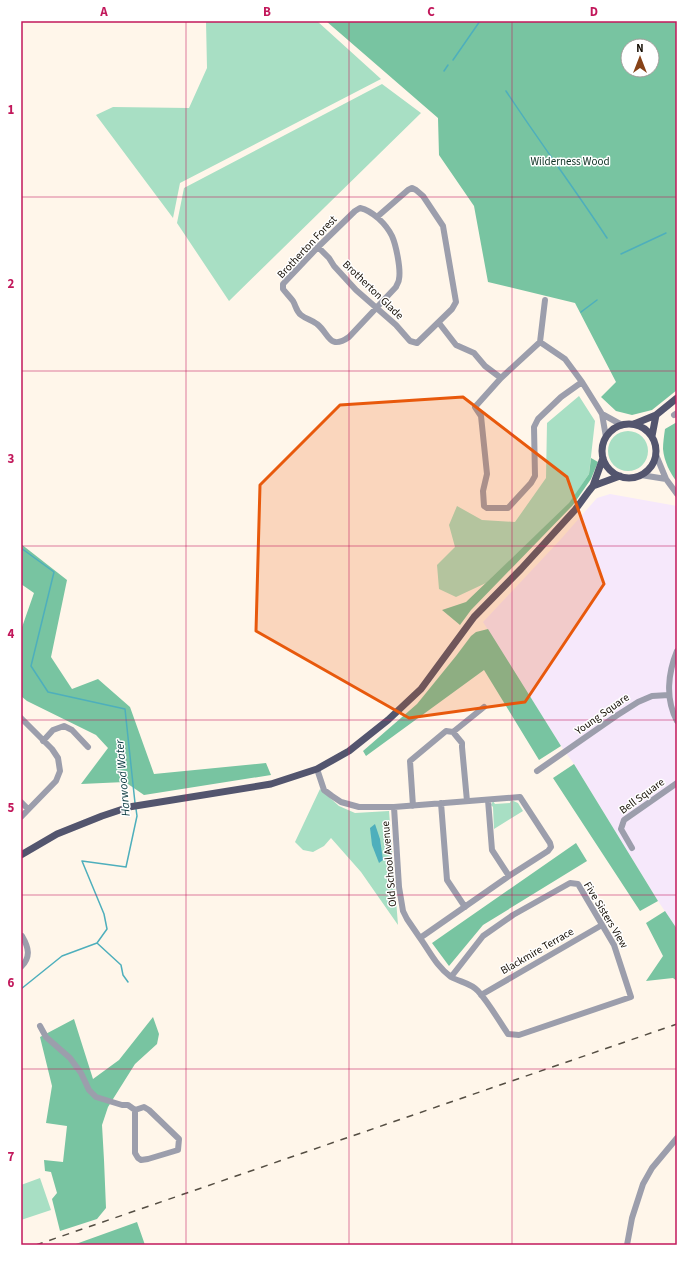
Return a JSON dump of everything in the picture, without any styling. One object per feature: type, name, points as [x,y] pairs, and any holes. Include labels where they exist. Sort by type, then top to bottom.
[{"type":"main road","points":[[634,424],[656,415],[677,398]]},
{"type":"main road","points":[[652,436],[656,415]]},
{"type":"main road","points":[[622,424],[634,424],[641,426],[647,430],[655,442],[656,455],[653,464],[648,471],[634,478],[627,478],[612,472],[606,466],[603,458],[602,451],[606,437],[616,427],[622,424]]},
{"type":"main road","points":[[21,855],[57,834],[129,807],[271,784],[317,769],[349,752],[388,720],[421,689],[474,617],[521,569],[575,510],[593,486],[603,458]]},
{"type":"main road","points":[[593,486],[620,476]]},
{"type":"street","points":[[377,308],[396,287],[399,280],[400,271],[392,236],[377,217],[412,188],[423,196],[443,226],[456,302],[452,309],[439,323],[456,345],[474,353],[485,366],[502,378]]},
{"type":"street","name":"Brotherton Forest","points":[[377,217],[360,208],[355,211],[318,247],[284,284],[283,289],[294,302],[299,313],[304,318],[318,324],[326,336],[337,342],[344,341],[349,337],[377,308]]},
{"type":"street","name":"Brotherton Glade","points":[[318,247],[329,258],[346,280],[368,302],[396,325],[410,341],[417,343],[439,323]]},
{"type":"street","points":[[545,300],[540,342],[502,378],[475,407],[481,416],[486,474],[483,492],[484,506],[487,508],[508,508],[531,483],[535,476],[534,427],[538,418],[561,397],[582,382]]},
{"type":"street","points":[[543,321],[549,323]]},
{"type":"street","points":[[540,342],[565,359],[582,382],[602,414],[606,437]]},
{"type":"street","points":[[602,414],[622,424]]},
{"type":"street","points":[[656,455],[666,479],[677,494]]},
{"type":"street","points":[[640,476],[666,479]]},
{"type":"street","points":[[677,651],[671,666],[669,679],[671,706],[677,721]]},
{"type":"street","name":"Young Square","points":[[537,771],[638,702],[652,696],[669,695]]},
{"type":"street","points":[[453,732],[484,707]]},
{"type":"street","points":[[21,718],[52,749],[58,758],[60,771],[56,781],[21,817]]},
{"type":"street","points":[[43,741],[53,730],[64,726],[72,730],[88,747]]},
{"type":"street","points":[[413,806],[410,761],[446,731],[453,732],[462,743],[467,801]]},
{"type":"street","name":"Old School Avenue","points":[[317,769],[324,790],[341,802],[359,807],[413,806],[520,796],[550,842],[551,847],[548,851],[509,876],[420,938]]},
{"type":"street","name":"Bell Square","points":[[632,848],[621,830],[624,820],[677,783]]},
{"type":"street","points":[[488,800],[492,850],[509,876]]},
{"type":"street","points":[[21,802],[28,809]]},
{"type":"street","points":[[441,804],[447,880],[465,907]]},
{"type":"street","name":"Old School Avenue","points":[[394,807],[399,887],[403,911],[441,969]]},
{"type":"street","name":"Five Sisters View","points":[[441,969],[451,977],[460,982],[471,985],[481,995],[508,1034],[519,1036],[631,996],[616,949],[578,884],[570,883],[513,915],[483,936],[451,977]]},
{"type":"street","name":"Blackmire Terrace","points":[[481,995],[602,925]]},
{"type":"street","points":[[21,967],[26,962],[29,952],[29,942],[22,936]]},
{"type":"street","points":[[40,1026],[46,1037],[70,1058],[89,1090],[96,1097],[122,1105],[128,1105],[135,1110]]},
{"type":"street","points":[[144,1107],[149,1110],[179,1139],[178,1150],[148,1160],[141,1160],[138,1158],[135,1153],[135,1110],[144,1107]]},
{"type":"street","points":[[627,1245],[632,1218],[647,1175],[677,1138]]},
{"type":"highlighted area","points":[[463,397],[567,477],[604,584],[525,702],[409,718],[256,631],[260,485],[340,405]]},
{"type":"shaded area","points":[[610,494],[677,506],[677,929],[483,622],[597,498]]},
{"type":"green space","points":[[206,21],[317,21],[381,79],[180,183],[173,218],[96,115],[113,107],[189,108],[207,68]]},
{"type":"green space","name":"Wilderness Wood","points":[[326,21],[677,21],[677,390],[652,410],[632,415],[616,411],[601,397],[616,382],[575,303],[488,282],[474,206],[439,155],[438,118]]},
{"type":"green space","points":[[382,84],[421,113],[229,301],[177,223],[184,188]]},
{"type":"green space","points":[[579,396],[595,421],[589,474],[569,504],[486,583],[456,597],[439,589],[437,565],[455,547],[449,525],[457,506],[482,520],[515,522],[546,478],[547,423]]},
{"type":"green space","points":[[677,422],[677,482],[668,467],[663,449],[663,442],[665,429]]},
{"type":"green space","points":[[632,431],[639,434],[645,440],[648,451],[647,459],[639,468],[632,471],[624,471],[617,468],[609,459],[608,447],[611,440],[620,432]]},
{"type":"green space","points":[[591,458],[598,462],[591,479],[573,505],[471,610],[460,625],[442,610],[466,602],[569,503],[589,474]]},
{"type":"green space","points":[[21,544],[67,580],[51,657],[72,689],[98,679],[130,707],[154,774],[266,763],[271,775],[144,795],[125,782],[81,784],[108,748],[96,735],[27,701],[21,696],[21,630],[34,593],[21,584]]},
{"type":"green space","points":[[488,629],[561,746],[539,760],[484,670],[366,756],[363,751],[417,704],[471,636],[476,632]]},
{"type":"green space","points":[[574,764],[658,901],[640,911],[553,778]]},
{"type":"green space","points":[[320,789],[339,806],[355,813],[389,811],[398,925],[361,872],[331,838],[324,846],[313,852],[303,850],[295,842]]},
{"type":"green space","points":[[511,800],[518,803],[523,811],[494,829],[493,807],[491,805],[493,801],[495,804],[510,803]]},
{"type":"green space","points":[[576,843],[587,861],[483,925],[449,966],[432,943]]},
{"type":"green space","points":[[665,911],[677,929],[677,981],[673,978],[646,981],[663,956],[646,923]]},
{"type":"green space","points":[[153,1017],[159,1034],[157,1044],[135,1064],[108,1107],[102,1125],[106,1208],[97,1219],[60,1231],[52,1199],[57,1193],[51,1172],[45,1171],[44,1160],[63,1162],[67,1126],[46,1123],[52,1086],[40,1037],[74,1019],[93,1079],[119,1060]]},
{"type":"green space","points":[[40,1178],[51,1210],[21,1220],[21,1185]]},
{"type":"green space","points":[[137,1222],[145,1245],[73,1245]]},
{"type":"water","points":[[375,824],[380,839],[383,860],[379,863],[372,845],[370,828]]},
{"type":"waterway","points":[[453,60],[480,21]]},
{"type":"waterway","points":[[444,71],[448,65]]},
{"type":"waterway","points":[[506,91],[607,238]]},
{"type":"waterway","points":[[621,254],[666,233]]},
{"type":"waterway","points":[[581,312],[597,300]]},
{"type":"waterway","name":"Harwood Water","points":[[21,548],[54,572],[31,666],[48,692],[125,709],[135,803]]},
{"type":"waterway","name":"Harwood Water","points":[[21,989],[62,956],[97,943],[107,929],[104,914],[82,861],[126,867],[137,816],[136,809]]},
{"type":"waterway","points":[[97,943],[121,965],[123,975],[128,982]]},
{"type":"railway","points":[[36,1245],[677,1024]]}]
